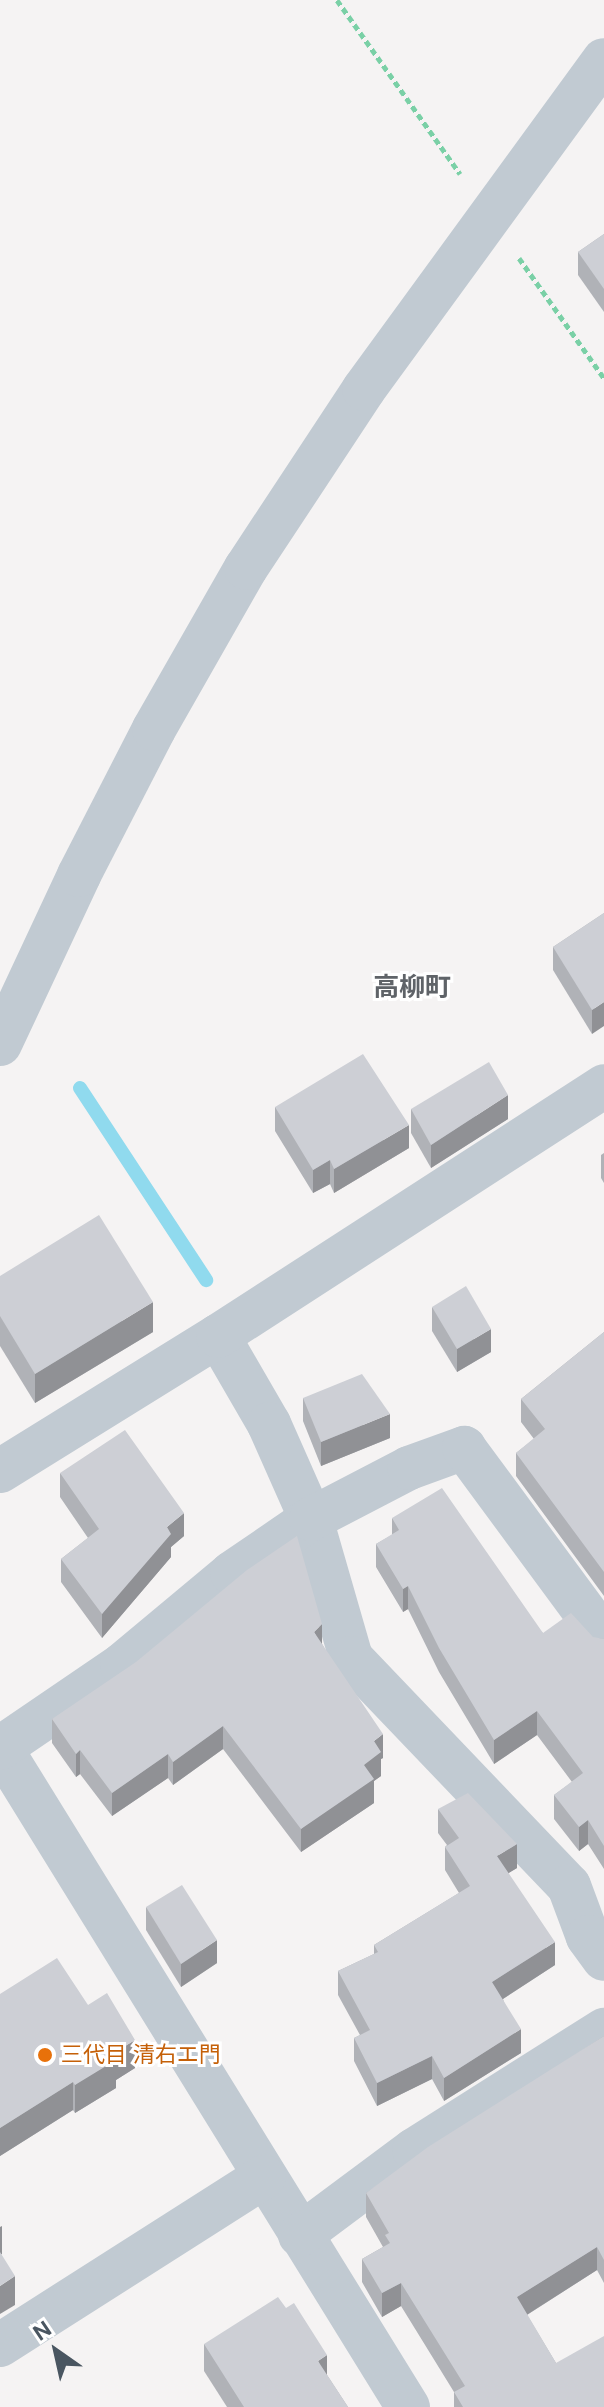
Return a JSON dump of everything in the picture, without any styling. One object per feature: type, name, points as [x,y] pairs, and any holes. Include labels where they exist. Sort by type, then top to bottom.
[{"type":"street","points":[[0,1044],[79,875],[154,729],[246,568],[364,389],[604,60]]},
{"type":"street","points":[[0,1471],[218,1336],[604,1086]]},
{"type":"street","points":[[218,1336],[269,1424],[311,1519],[351,1658],[569,1886],[588,1937],[604,1959]]},
{"type":"street","points":[[408,2407],[0,1748],[122,1665],[232,1573],[311,1519],[409,1468],[464,1448],[604,1638]]},
{"type":"street","points":[[300,2235],[414,2150],[604,2030]]},
{"type":"street","points":[[0,2345],[264,2177]]},
{"type":"path","points":[[337,0],[604,378]]},
{"type":"building","points":[[604,234],[604,289],[578,252]]},
{"type":"building","points":[[604,913],[604,1002],[592,1010],[553,947]]},
{"type":"building","points":[[363,1054],[409,1125],[334,1169],[330,1160],[313,1170],[275,1107]]},
{"type":"building","points":[[489,1062],[508,1095],[431,1145],[411,1109]]},
{"type":"building","points":[[99,1215],[153,1302],[35,1374],[0,1316],[0,1276]]},
{"type":"building","points":[[466,1286],[491,1329],[457,1349],[432,1307]]},
{"type":"building","points":[[604,1332],[604,1572],[516,1453],[545,1429],[521,1399]]},
{"type":"building","points":[[362,1374],[390,1414],[321,1442],[303,1398]]},
{"type":"building","points":[[125,1430],[184,1513],[167,1527],[171,1534],[102,1614],[61,1559],[99,1529],[60,1473]]},
{"type":"building","points":[[442,1488],[543,1633],[571,1613],[593,1637],[604,1639],[604,1846],[588,1820],[579,1827],[554,1795],[583,1773],[537,1711],[494,1740],[439,1648],[408,1586],[403,1589],[376,1544],[399,1530],[392,1518]]},
{"type":"building","points":[[297,1536],[322,1624],[314,1632],[383,1734],[374,1741],[381,1752],[364,1765],[374,1779],[301,1829],[223,1726],[173,1762],[168,1754],[112,1793],[80,1750],[76,1754],[52,1719],[136,1662],[247,1570]]},
{"type":"building","points":[[468,1793],[517,1844],[497,1856],[555,1942],[492,1982],[521,2029],[444,2078],[432,2056],[377,2083],[354,2038],[370,2030],[338,1971],[378,1952],[374,1945],[470,1886],[445,1847],[459,1838],[438,1809]]},
{"type":"building","points":[[182,1885],[217,1940],[181,1964],[146,1907]]},
{"type":"building","points":[[57,1958],[88,2005],[107,1993],[135,2040],[112,2054],[116,2060],[75,2085],[73,2082],[0,2128],[0,1994]]},
{"type":"building","points":[[604,2036],[604,2260],[597,2247],[517,2297],[556,2363],[604,2336],[604,2407],[463,2407],[454,2392],[465,2386],[401,2283],[382,2293],[362,2259],[390,2243],[385,2235],[389,2233],[366,2193],[428,2147]]},
{"type":"building","points":[[0,2252],[15,2276],[0,2286]]},
{"type":"building","points":[[278,2297],[286,2308],[294,2303],[327,2355],[318,2361],[348,2407],[244,2407],[204,2344]]},
{"type":"waterway","points":[[80,1088],[206,1280]]},
{"type":"place","name":"三代目 清右エ門","points":[[45,2055]]},
{"type":"district","name":"高柳町","points":[[412,988]]}]
